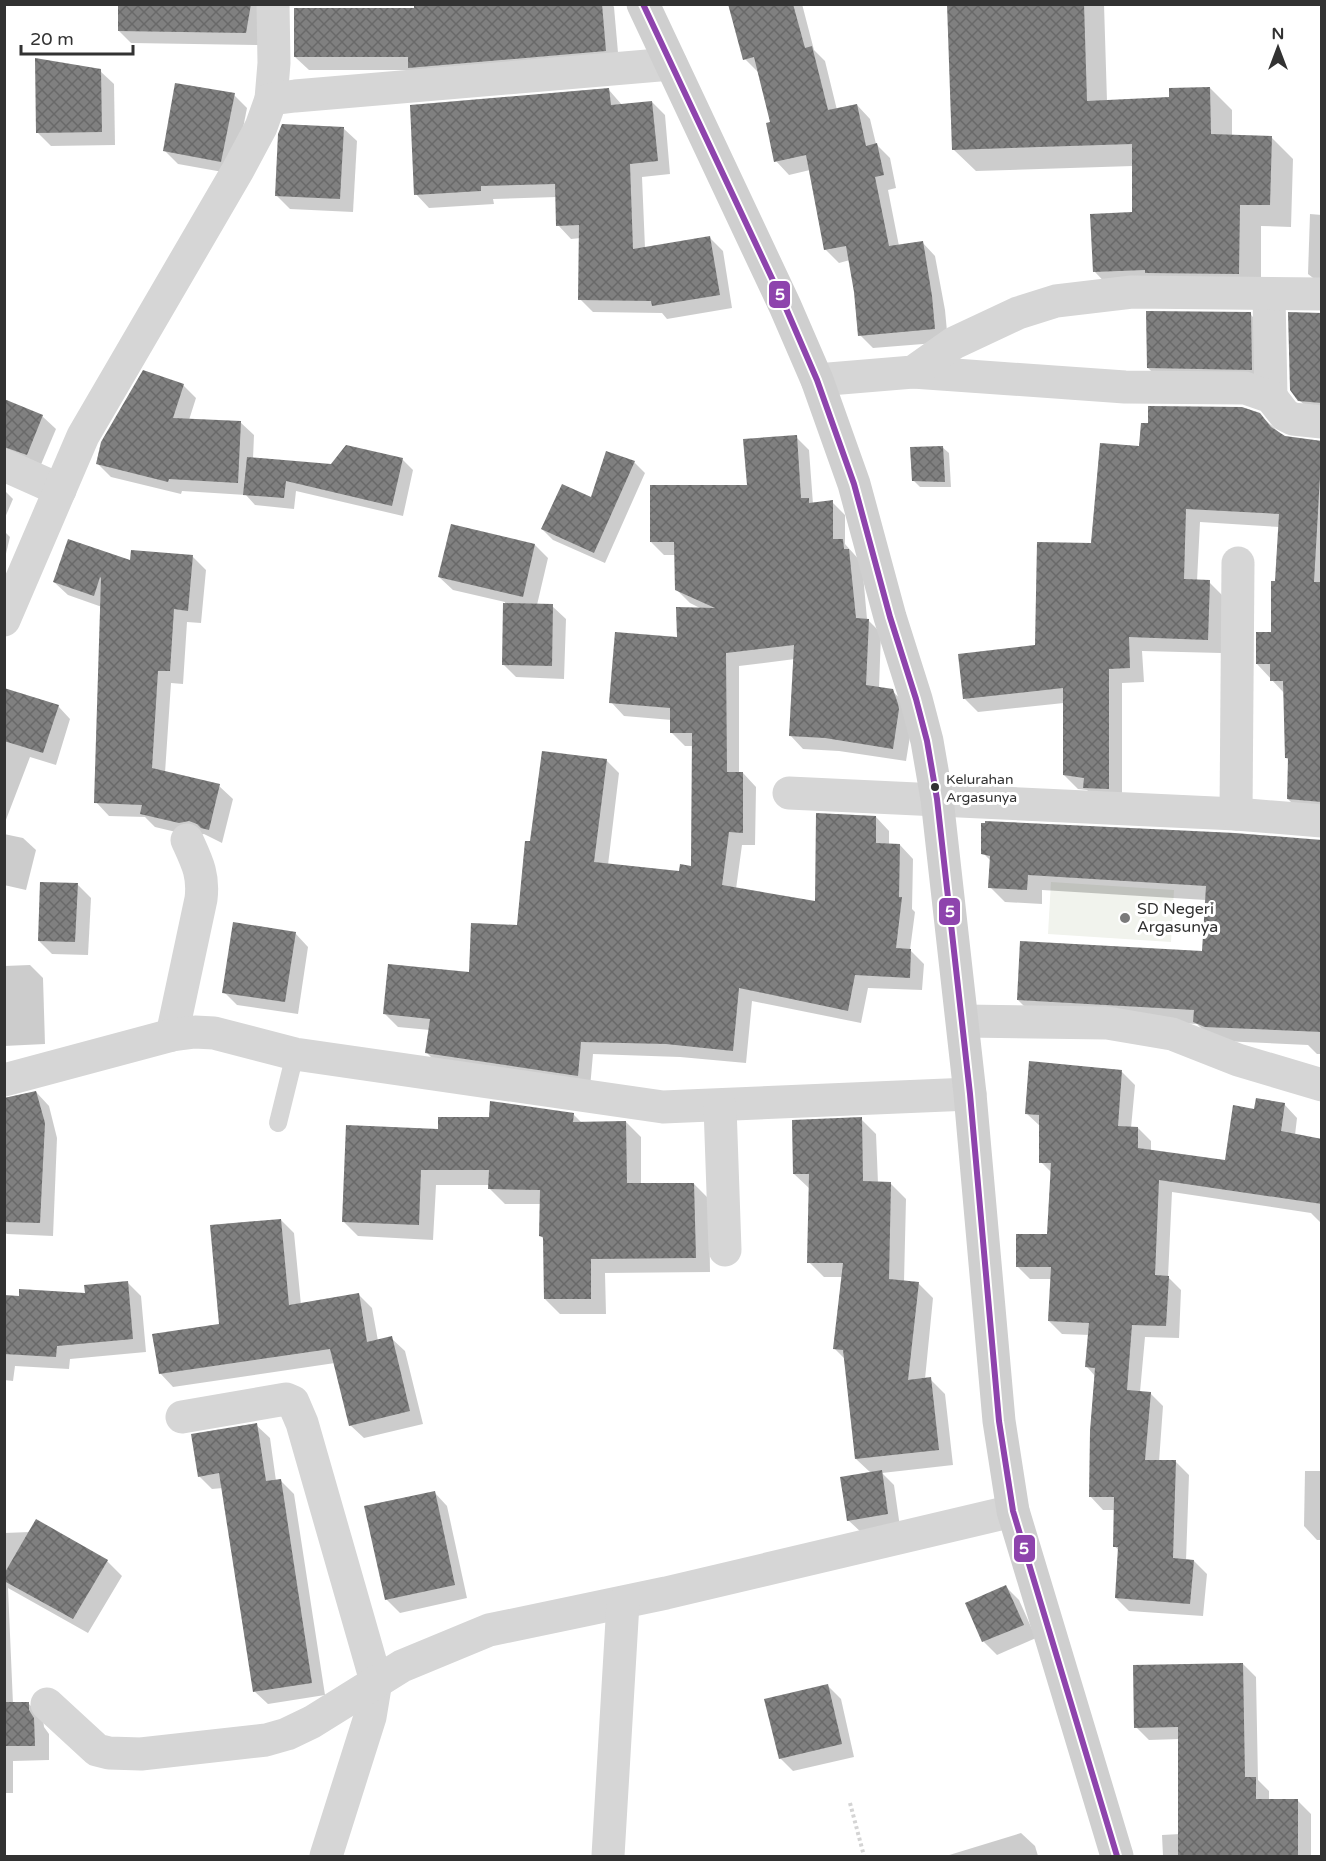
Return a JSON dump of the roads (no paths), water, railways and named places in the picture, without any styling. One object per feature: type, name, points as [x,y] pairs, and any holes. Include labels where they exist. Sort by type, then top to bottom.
[{"type":"street","points":[[4,621],[83,436],[261,127],[272,99],[273,4]]},
{"type":"street","points":[[643,4],[785,306],[817,380],[854,484],[927,741],[938,798],[963,1021],[999,1421],[1013,1511],[1117,1857]]},
{"type":"street","points":[[272,99],[671,64]]},
{"type":"street","points":[[913,372],[954,343],[1018,313],[1056,301],[1132,292],[1322,294]]},
{"type":"street","points":[[1269,295],[1271,397]]},
{"type":"street","points":[[817,380],[913,372],[1125,387],[1245,388],[1271,397],[1293,420],[1322,422]]},
{"type":"street","points":[[4,465],[60,490]]},
{"type":"street","points":[[1236,814],[1238,563]]},
{"type":"street","points":[[789,793],[938,798],[1236,814],[1322,821]]},
{"type":"street","points":[[172,1035],[203,881],[187,840]]},
{"type":"street","points":[[963,1021],[1107,1023],[1172,1034],[1238,1060],[1322,1085]]},
{"type":"street","points":[[4,1080],[172,1035],[195,1032],[214,1033],[295,1054],[663,1107],[970,1094]]},
{"type":"street","points":[[720,1106],[725,1250]]},
{"type":"street","points":[[182,1417],[286,1399],[292,1401],[302,1423],[376,1681],[370,1717],[326,1857]]},
{"type":"street","points":[[47,1704],[97,1750],[123,1755],[141,1755],[267,1740],[287,1734],[312,1722],[402,1666],[489,1630],[623,1602],[1013,1511]]},
{"type":"street","points":[[608,1856],[623,1602]]},
{"type":"lane","points":[[278,1123],[295,1054]]},
{"type":"place","name":"Kelurahan Argasunya","points":[[935,787]]},
{"type":"place","name":"SD Negeri Argasunya","points":[[1125,918]]}]
